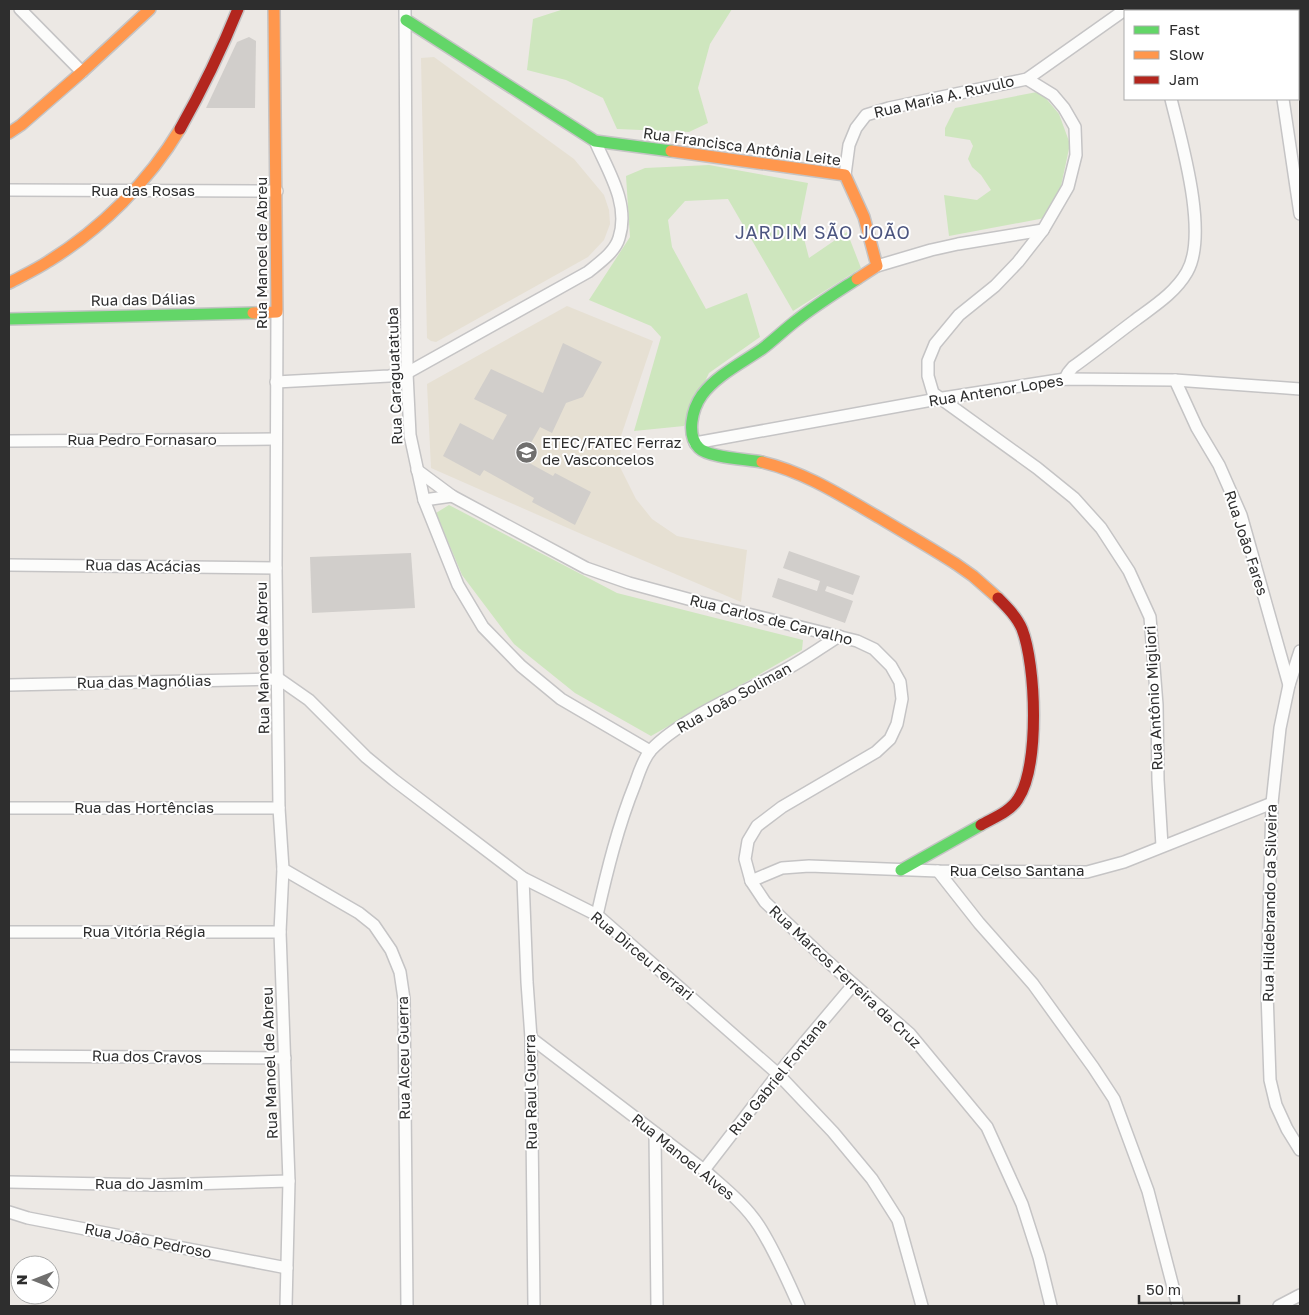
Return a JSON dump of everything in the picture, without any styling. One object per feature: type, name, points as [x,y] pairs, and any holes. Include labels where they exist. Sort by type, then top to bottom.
[{"type":"street","points":[[20,9],[82,72]]},
{"type":"street","points":[[9,133],[21,125],[82,72],[150,9]]},
{"type":"street","points":[[9,283],[58,257],[85,238],[133,191],[161,158],[207,85],[238,9]]},
{"type":"street","name":"Rua Manoel de Abreu","points":[[274,9],[277,191],[276,568],[279,679],[279,808],[283,869],[280,932],[289,1181],[286,1306]]},
{"type":"street","points":[[1026,79],[1124,10]]},
{"type":"street","name":"Rua Caraguatatuba","points":[[406,14],[594,141]]},
{"type":"street","name":"Rua Caraguatatuba","points":[[406,14],[407,373],[410,435],[424,500],[458,585],[483,627],[521,666],[561,699],[650,751]]},
{"type":"street","name":"Rua Maria A. Ruvulo","points":[[845,175],[849,145],[856,128],[866,115],[889,108],[1026,79]]},
{"type":"street","name":"Rua Antônio Migliori","points":[[1026,79],[1053,95],[1064,108],[1075,127],[1076,155],[1068,187],[1043,230],[1018,262],[1001,280],[959,315],[935,344],[928,361],[928,376],[933,393],[943,398],[1074,498],[1101,528],[1129,571],[1150,617],[1157,705],[1158,780],[1162,846]]},
{"type":"street","points":[[1065,379],[1073,367],[1167,296],[1179,284],[1191,264],[1195,226],[1189,180],[1172,100]]},
{"type":"street","points":[[1282,100],[1300,214]]},
{"type":"street","points":[[276,382],[389,376],[407,373],[588,272],[608,256],[619,239],[622,215],[618,195],[594,141]]},
{"type":"street","name":"Rua Francisca Antônia Leite","points":[[594,141],[845,175],[864,217],[877,266]]},
{"type":"street","name":"Rua das Rosas","points":[[9,190],[277,191]]},
{"type":"street","points":[[901,870],[1006,811],[1018,800],[1025,784],[1033,713],[1033,683],[1028,652],[1020,623],[1001,600],[979,580],[940,552],[811,478],[776,466],[707,453],[700,449],[695,443],[692,424],[695,407],[705,390],[726,373],[763,348],[798,320],[877,266],[958,244],[1043,230]]},
{"type":"street","name":"Rua das Dálias","points":[[9,319],[277,312]]},
{"type":"street","name":"Rua Antenor Lopes","points":[[695,443],[943,398],[1065,379],[1175,380],[1300,389]]},
{"type":"street","name":"Rua João Fares","points":[[1175,380],[1197,428],[1219,465],[1241,515],[1289,685]]},
{"type":"street","name":"Rua Pedro Fornasaro","points":[[9,441],[276,439]]},
{"type":"street","name":"Rua Carlos de Carvalho","points":[[417,470],[452,496],[586,568],[629,583],[690,600],[856,641],[874,649],[891,666],[900,682],[902,699],[897,724],[890,739],[876,752],[782,807],[757,826],[748,841],[745,859]]},
{"type":"street","points":[[424,500],[452,496]]},
{"type":"street","name":"Rua das Acácias","points":[[9,565],[276,568]]},
{"type":"street","name":"Rua João Soliman","points":[[597,915],[609,862],[626,804],[642,765],[650,751],[666,737],[699,716],[785,671],[839,636]]},
{"type":"street","name":"Rua Hildebrando da Silveira","points":[[1300,651],[1289,685],[1280,728],[1272,803],[1267,992],[1270,1080],[1276,1105],[1287,1129],[1300,1150]]},
{"type":"street","name":"Rua das Magnólias","points":[[9,685],[279,679]]},
{"type":"street","name":"Rua Dirceu Ferrari","points":[[279,679],[309,700],[366,758],[523,878],[597,915],[778,1074],[833,1132],[872,1179],[898,1220],[922,1306]]},
{"type":"street","name":"Rua Celso Santana","points":[[752,881],[782,868],[809,866],[938,872],[1086,872],[1124,862],[1272,803]]},
{"type":"street","name":"Rua das Hortências","points":[[9,808],[279,808]]},
{"type":"street","name":"Rua Marcos Ferreira da Cruz","points":[[745,859],[752,881],[765,902],[853,985],[910,1034],[987,1128],[1022,1204],[1039,1256],[1051,1306]]},
{"type":"street","name":"Rua Alceu Guerra","points":[[283,869],[368,920],[391,950],[400,972],[404,999],[407,1306]]},
{"type":"street","points":[[938,872],[979,923],[1033,984],[1079,1046],[1114,1099],[1148,1191],[1178,1306]]},
{"type":"street","name":"Rua Raul Guerra","points":[[523,878],[531,1038],[534,1306]]},
{"type":"street","name":"Rua Vitória Régia","points":[[9,932],[280,932]]},
{"type":"street","name":"Rua Gabriel Fontana","points":[[704,1170],[778,1074],[853,985]]},
{"type":"street","name":"Rua Manoel Alves","points":[[531,1038],[730,1192],[758,1224],[785,1274],[798,1306]]},
{"type":"street","name":"Rua dos Cravos","points":[[9,1056],[285,1058]]},
{"type":"street","points":[[655,1133],[658,1306]]},
{"type":"street","name":"Rua do Jasmim","points":[[9,1182],[157,1185],[289,1181]]},
{"type":"street","name":"Rua João Pedroso","points":[[9,1212],[28,1218],[287,1268]]},
{"type":"street","points":[[1279,1306],[1300,1295]]},
{"type":"shaded area","points":[[434,57],[574,159],[604,195],[609,210],[610,224],[604,240],[588,257],[436,342],[427,338],[421,58]]},
{"type":"shaded area","name":"ETEC/FATEC Ferraz de Vasconcelos","points":[[567,306],[653,341],[621,436],[620,467],[636,499],[652,519],[677,536],[747,550],[741,602],[431,468],[427,384]]},
{"type":"green space","points":[[564,9],[732,9],[710,44],[698,88],[708,123],[689,132],[617,129],[603,98],[566,80],[527,70],[533,19]]},
{"type":"green space","points":[[1037,92],[1044,96],[1059,114],[1070,144],[1061,186],[1045,218],[949,236],[944,195],[977,200],[991,190],[981,175],[972,167],[968,159],[973,146],[970,140],[945,136],[945,128],[955,108]]},
{"type":"green space","points":[[709,165],[808,183],[800,223],[809,258],[847,232],[861,268],[793,311],[728,199],[685,201],[668,220],[672,247],[706,309],[747,293],[760,337],[709,373],[684,426],[634,431],[661,337],[651,326],[589,300],[630,237],[626,176],[645,168]]},
{"type":"green space","points":[[449,505],[617,593],[803,640],[802,650],[651,736],[575,693],[514,644],[462,575],[436,513]]},
{"type":"building","points":[[249,37],[256,41],[255,108],[206,108],[237,42]]},
{"type":"building","points":[[563,343],[602,362],[583,397],[566,403],[552,433],[540,427],[522,459],[553,476],[555,473],[591,492],[575,525],[532,502],[534,498],[484,470],[480,476],[443,456],[460,423],[493,440],[507,415],[474,399],[491,369],[543,393]]},
{"type":"building","points":[[789,551],[860,576],[853,595],[827,586],[825,591],[853,601],[845,623],[772,597],[778,578],[817,591],[820,581],[783,568]]},
{"type":"building","points":[[411,553],[415,608],[312,613],[310,557]]},
{"type":"traffic: fast","points":[[406,20],[595,141],[671,151]]},
{"type":"traffic: fast","points":[[762,462],[719,456],[699,448],[695,443],[692,429],[693,414],[698,401],[722,375],[762,349],[793,323],[857,279]]},
{"type":"traffic: fast","points":[[9,319],[253,313]]},
{"type":"traffic: fast","points":[[901,870],[981,825]]},
{"type":"traffic: slow","points":[[9,133],[21,125],[82,72],[150,9]]},
{"type":"traffic: slow","points":[[253,313],[277,312],[274,9]]},
{"type":"traffic: slow","points":[[9,283],[40,267],[105,219],[139,185],[168,148],[180,129]]},
{"type":"traffic: slow","points":[[671,151],[845,175],[864,217],[877,266],[857,279]]},
{"type":"traffic: slow","points":[[762,462],[808,478],[852,501],[956,564],[998,598]]},
{"type":"traffic: jam","points":[[180,129],[211,70],[238,9]]},
{"type":"traffic: jam","points":[[981,825],[1015,804],[1025,784],[1033,740],[1033,690],[1027,645],[1017,620],[998,598]]},
{"type":"place","name":"ETEC/FATEC Ferraz de Vasconcelos","points":[[526,452]]},
{"type":"district","name":"JARDIM SÃO JOÃO","points":[[823,233]]}]
